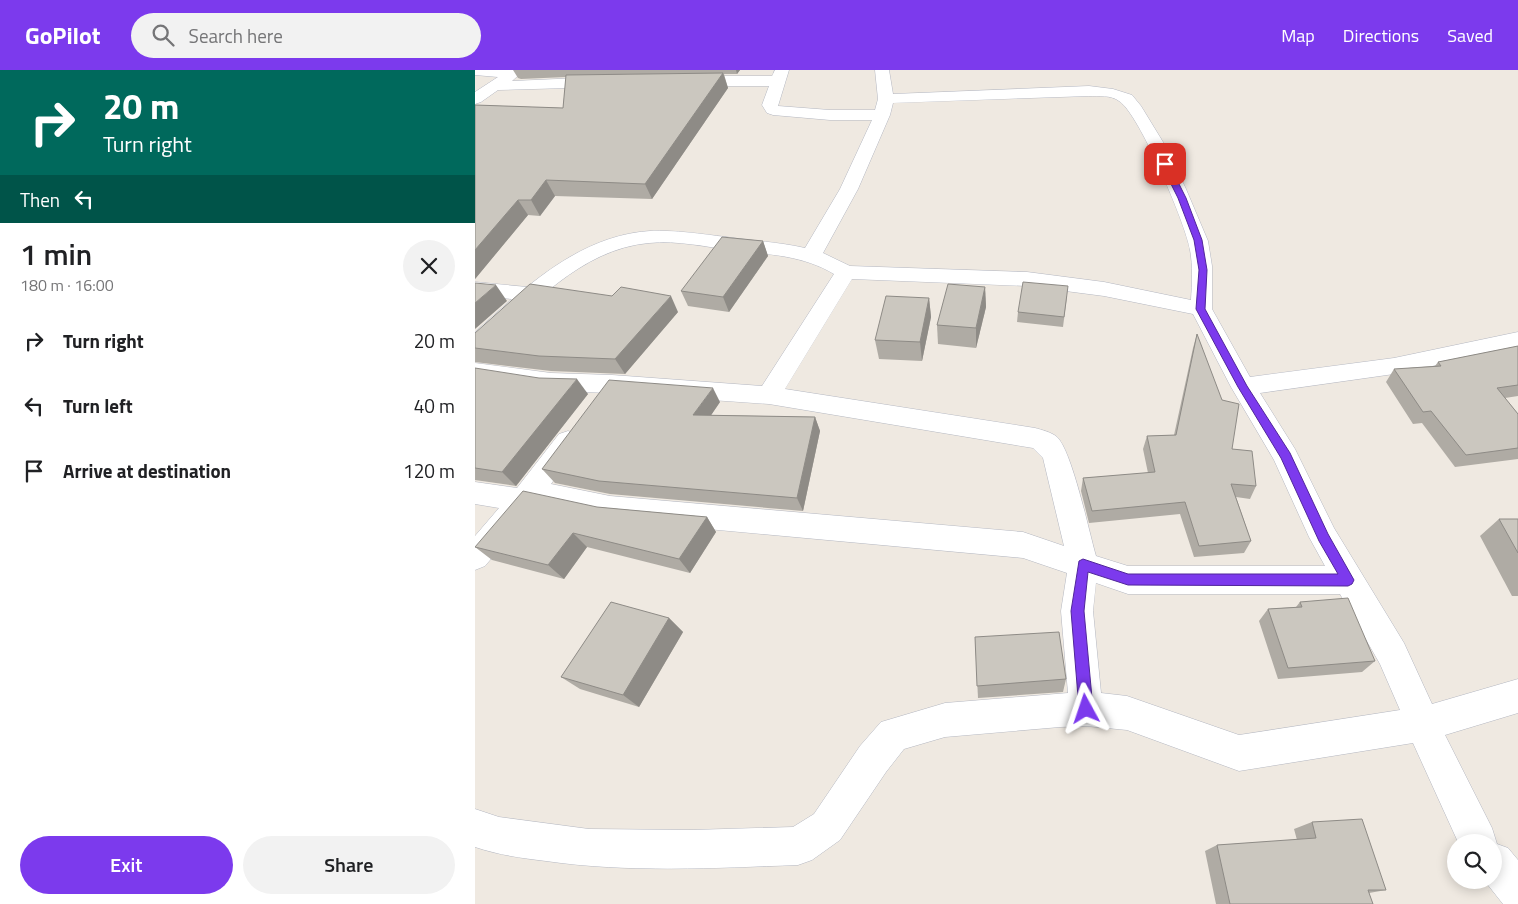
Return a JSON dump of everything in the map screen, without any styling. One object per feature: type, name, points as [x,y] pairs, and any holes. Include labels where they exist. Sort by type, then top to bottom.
[{"type":"street","points":[[811,256],[849,189],[884,107],[882,70]]},
{"type":"street","points":[[475,71],[517,72]]},
{"type":"street","points":[[475,99],[517,72]]},
{"type":"street","points":[[675,81],[780,76],[770,105],[773,110],[830,115],[884,107],[1089,90],[1112,93],[1125,98],[1135,108],[1157,147],[1182,198],[1198,240],[1203,270],[1201,309],[1243,387],[1286,456],[1324,537],[1392,654],[1442,768],[1475,834]]},
{"type":"street","points":[[495,86],[620,82]]},
{"type":"street","points":[[475,345],[532,294],[566,268],[593,251],[636,239],[663,237],[811,256],[834,264],[846,272],[1027,279],[1105,289],[1201,309]]},
{"type":"street","points":[[769,395],[846,272]]},
{"type":"street","points":[[475,289],[532,294]]},
{"type":"street","points":[[1243,387],[1394,366],[1518,340]]},
{"type":"street","points":[[475,371],[551,382],[611,384],[769,395],[1035,438],[1046,442],[1053,450],[1056,458],[1083,564],[1077,611],[1086,709]]},
{"type":"street","points":[[475,557],[527,495],[611,384]]},
{"type":"street","points":[[475,493],[527,495],[610,508],[1023,545],[1128,580],[1348,580]]},
{"type":"street","points":[[475,828],[499,836],[589,848],[692,849],[798,846],[827,827],[848,799],[873,759],[893,734],[945,720],[1086,709],[1127,713],[1239,753],[1424,724],[1518,696]]},
{"type":"street","points":[[1502,872],[1518,891]]},
{"type":"building","points":[[723,73],[645,184],[546,180],[531,200],[518,200],[475,250],[475,105],[563,108],[566,75]]},
{"type":"building","points":[[722,237],[763,241],[723,297],[681,291]]},
{"type":"building","points":[[1023,282],[1068,286],[1064,317],[1018,312]]},
{"type":"building","points":[[475,283],[496,285],[475,303]]},
{"type":"building","points":[[530,284],[612,296],[621,287],[671,296],[615,359],[539,356],[475,348],[475,333]]},
{"type":"building","points":[[948,284],[985,287],[976,328],[937,325]]},
{"type":"building","points":[[886,296],[929,298],[920,342],[875,340]]},
{"type":"building","points":[[1197,334],[1222,400],[1239,404],[1232,449],[1252,451],[1256,486],[1231,484],[1251,541],[1199,546],[1185,502],[1092,511],[1083,478],[1155,472],[1147,436],[1176,435]]},
{"type":"building","points":[[1518,346],[1518,385],[1497,388],[1518,414],[1518,448],[1466,455],[1431,411],[1423,412],[1394,369],[1441,366],[1438,362]]},
{"type":"building","points":[[475,368],[539,378],[577,379],[502,472],[475,468]]},
{"type":"building","points":[[609,380],[713,388],[693,415],[815,417],[797,498],[599,481],[542,469]]},
{"type":"building","points":[[523,491],[597,507],[707,517],[679,559],[573,533],[548,565],[475,547]]},
{"type":"building","points":[[1499,519],[1518,519],[1518,553]]},
{"type":"building","points":[[1348,598],[1375,661],[1288,668],[1268,609],[1302,607],[1300,602]]},
{"type":"building","points":[[611,602],[669,618],[623,695],[561,677]]},
{"type":"building","points":[[1059,632],[1066,679],[977,686],[975,637]]},
{"type":"building","points":[[1362,819],[1386,890],[1368,890],[1373,904],[1230,904],[1217,845],[1316,838],[1312,822]]},
{"type":"route","points":[[1086,709],[1077,611],[1083,564],[1128,580],[1348,580],[1324,537],[1286,456],[1243,387],[1201,309],[1203,270],[1198,240],[1182,198],[1165,164]]}]
